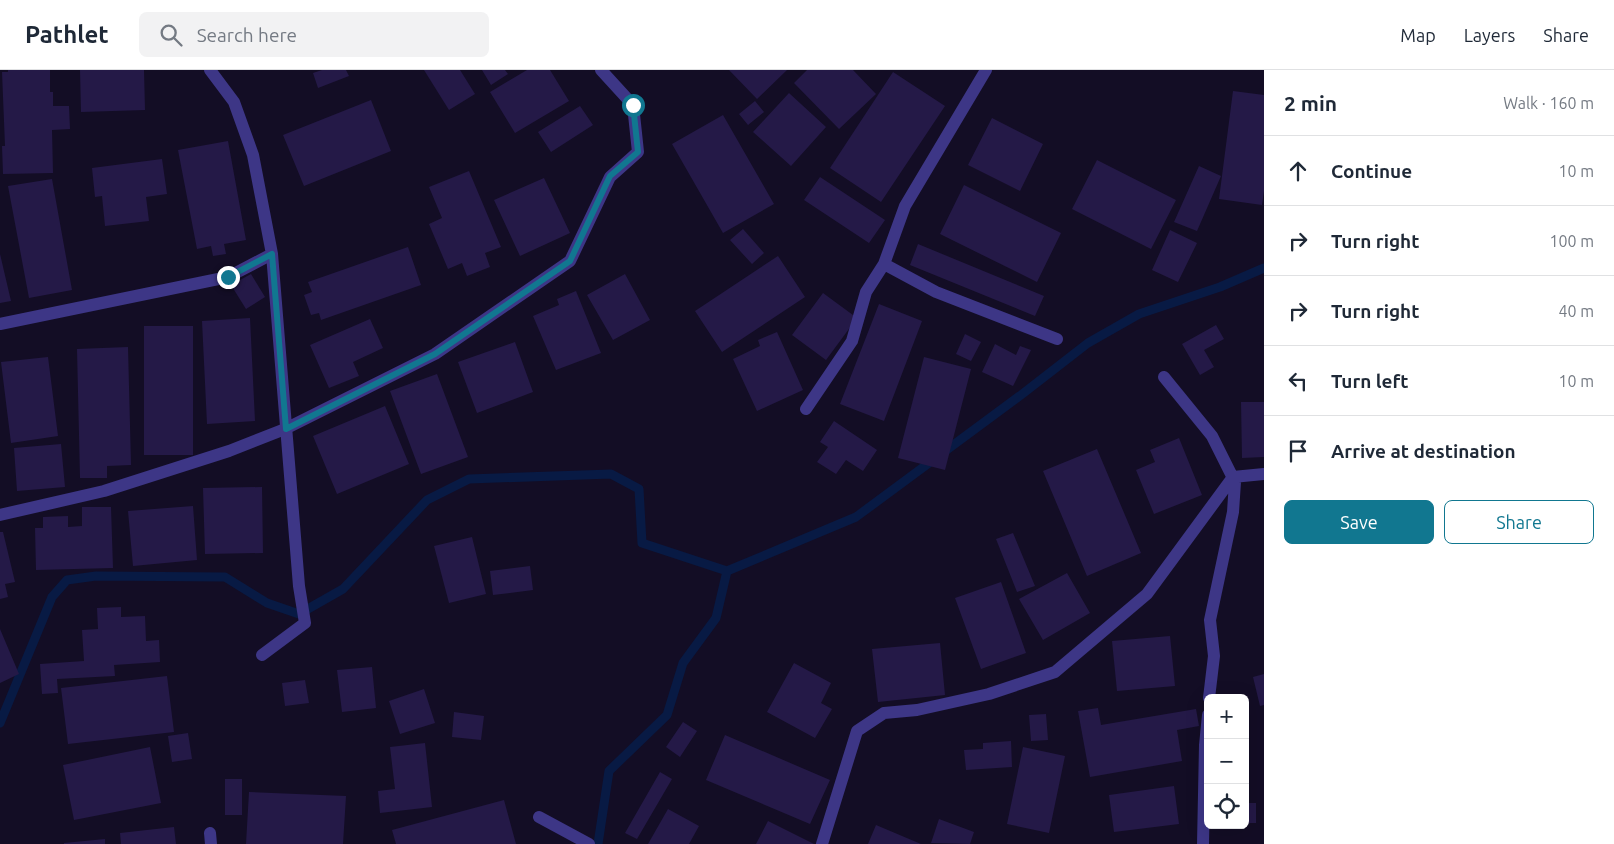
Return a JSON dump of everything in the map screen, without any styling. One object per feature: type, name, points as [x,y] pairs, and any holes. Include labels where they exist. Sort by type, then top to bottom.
[{"type":"street","points":[[210,70],[234,102],[253,155],[272,254],[299,586],[305,623],[262,655]]},
{"type":"street","points":[[0,516],[104,490],[230,451],[286,429],[435,354],[570,261],[610,176],[638,152],[633,105],[601,70]]},
{"type":"street","points":[[806,409],[852,341],[866,292],[884,264],[905,206],[986,70]]},
{"type":"street","points":[[0,324],[228,277],[272,254]]},
{"type":"street","points":[[884,264],[936,292],[1057,339]]},
{"type":"street","points":[[1164,377],[1212,436],[1236,482],[1233,512],[1210,620],[1214,656],[1210,694]]},
{"type":"street","points":[[822,844],[857,731],[884,713],[917,710],[989,694],[1055,672],[1147,594],[1233,477],[1264,474]]},
{"type":"street","points":[[1203,844],[1206,739]]},
{"type":"street","points":[[539,817],[589,844]]},
{"type":"building","points":[[8,70],[50,70],[50,92],[53,92],[53,106],[69,106],[70,129],[52,130],[53,173],[3,174],[2,146],[5,146],[2,72],[8,72]]},
{"type":"building","points":[[80,70],[144,70],[145,110],[81,112]]},
{"type":"building","points":[[322,70],[346,70],[349,76],[318,88],[313,73]]},
{"type":"building","points":[[424,70],[460,70],[475,94],[449,110]]},
{"type":"building","points":[[482,70],[505,70],[508,74],[491,85]]},
{"type":"building","points":[[527,70],[550,70],[569,101],[515,133],[490,92]]},
{"type":"building","points":[[729,70],[787,70],[757,99]]},
{"type":"building","points":[[807,70],[853,70],[876,94],[839,129],[794,83]]},
{"type":"building","points":[[893,72],[945,106],[881,202],[830,168]]},
{"type":"building","points":[[1233,91],[1264,95],[1264,191],[1262,205],[1219,199]]},
{"type":"building","points":[[789,93],[826,127],[791,166],[753,132]]},
{"type":"building","points":[[371,100],[391,151],[304,186],[283,135]]},
{"type":"building","points":[[755,101],[764,112],[748,125],[739,114]]},
{"type":"building","points":[[580,106],[593,125],[551,152],[538,132]]},
{"type":"building","points":[[723,115],[774,204],[723,233],[672,144]]},
{"type":"building","points":[[992,118],[1043,144],[1020,191],[968,165]]},
{"type":"building","points":[[228,141],[246,240],[224,244],[226,254],[213,256],[211,246],[197,249],[178,150]]},
{"type":"building","points":[[162,159],[167,194],[146,197],[149,221],[105,226],[102,196],[95,197],[92,168]]},
{"type":"building","points":[[1097,160],[1176,200],[1151,249],[1072,209]]},
{"type":"building","points":[[1199,166],[1221,176],[1197,231],[1174,222]]},
{"type":"building","points":[[469,171],[501,247],[485,253],[490,267],[467,276],[462,263],[448,269],[429,224],[442,218],[429,187]]},
{"type":"building","points":[[820,177],[885,220],[869,243],[804,200]]},
{"type":"building","points":[[544,178],[570,233],[520,256],[494,200]]},
{"type":"building","points":[[52,179],[72,290],[29,298],[8,186]]},
{"type":"building","points":[[964,185],[1061,233],[1037,282],[940,234]]},
{"type":"building","points":[[743,229],[764,253],[752,264],[730,240]]},
{"type":"building","points":[[1170,230],[1197,243],[1178,282],[1152,270]]},
{"type":"building","points":[[918,244],[1044,296],[1035,316],[910,265]]},
{"type":"building","points":[[408,247],[421,285],[321,320],[319,313],[311,315],[304,295],[312,292],[308,282]]},
{"type":"building","points":[[0,254],[11,301],[0,303]]},
{"type":"building","points":[[778,256],[805,297],[722,352],[695,311]]},
{"type":"building","points":[[251,274],[265,297],[246,309],[231,285]]},
{"type":"building","points":[[625,274],[650,320],[613,340],[587,295]]},
{"type":"building","points":[[576,291],[601,353],[556,370],[533,316],[559,305],[557,299]]},
{"type":"building","points":[[823,293],[857,318],[826,360],[792,335]]},
{"type":"building","points":[[879,304],[922,321],[884,421],[840,404]]},
{"type":"building","points":[[250,318],[255,421],[207,424],[202,321]]},
{"type":"building","points":[[370,319],[383,348],[353,362],[359,376],[329,388],[310,345]]},
{"type":"building","points":[[1216,325],[1224,339],[1204,350],[1214,367],[1200,375],[1182,344]]},
{"type":"building","points":[[144,326],[193,326],[193,455],[144,455]]},
{"type":"building","points":[[777,332],[803,390],[757,411],[733,359],[760,346],[758,340]]},
{"type":"building","points":[[965,334],[981,342],[971,361],[956,354]]},
{"type":"building","points":[[515,342],[533,392],[477,413],[458,362]]},
{"type":"building","points":[[995,344],[1016,355],[1020,346],[1031,350],[1013,386],[982,372]]},
{"type":"building","points":[[128,347],[131,465],[107,466],[107,478],[80,478],[77,349]]},
{"type":"building","points":[[48,357],[58,436],[11,443],[1,362]]},
{"type":"building","points":[[924,357],[971,369],[945,470],[898,458]]},
{"type":"building","points":[[437,374],[468,457],[421,474],[390,391]]},
{"type":"building","points":[[1241,402],[1264,402],[1264,457],[1242,458]]},
{"type":"building","points":[[385,406],[409,464],[337,494],[313,436]]},
{"type":"building","points":[[834,421],[877,450],[863,471],[846,460],[836,474],[817,462],[828,447],[820,442]]},
{"type":"building","points":[[1179,438],[1202,495],[1154,514],[1136,470],[1155,462],[1150,450]]},
{"type":"building","points":[[61,444],[65,487],[17,491],[14,448]]},
{"type":"building","points":[[1097,449],[1141,553],[1087,576],[1043,471]]},
{"type":"building","points":[[262,487],[263,553],[205,554],[203,488]]},
{"type":"building","points":[[193,506],[197,560],[133,566],[128,511]]},
{"type":"building","points":[[82,507],[111,507],[113,568],[36,570],[35,528],[43,528],[43,517],[68,516],[68,527],[82,526]]},
{"type":"building","points":[[0,532],[3,532],[15,582],[5,584],[8,597],[0,599]]},
{"type":"building","points":[[1013,533],[1035,586],[1017,592],[996,539]]},
{"type":"building","points":[[472,537],[486,594],[449,603],[434,546]]},
{"type":"building","points":[[530,566],[533,590],[493,595],[490,571]]},
{"type":"building","points":[[1067,573],[1090,613],[1043,640],[1019,599]]},
{"type":"building","points":[[1001,582],[1026,653],[981,669],[955,598]]},
{"type":"building","points":[[121,607],[121,617],[145,616],[146,641],[159,640],[160,662],[114,665],[115,676],[57,679],[58,693],[42,694],[40,664],[84,661],[82,630],[98,629],[97,608]]},
{"type":"building","points":[[0,629],[19,674],[0,683]]},
{"type":"building","points":[[1170,636],[1175,686],[1117,691],[1112,641]]},
{"type":"building","points":[[940,643],[945,695],[878,702],[872,649]]},
{"type":"building","points":[[794,663],[831,683],[821,703],[832,709],[815,738],[767,712]]},
{"type":"building","points":[[372,667],[376,708],[342,712],[337,670]]},
{"type":"building","points":[[1264,674],[1264,705],[1260,706],[1253,677]]},
{"type":"building","points":[[167,676],[174,732],[68,744],[61,688]]},
{"type":"building","points":[[305,680],[309,703],[285,706],[282,683]]},
{"type":"building","points":[[424,689],[435,723],[400,734],[389,701]]},
{"type":"building","points":[[1098,708],[1101,725],[1196,709],[1199,726],[1177,730],[1182,761],[1090,777],[1078,711]]},
{"type":"building","points":[[454,712],[484,716],[481,740],[452,737]]},
{"type":"building","points":[[1046,714],[1048,740],[1031,741],[1029,715]]},
{"type":"building","points":[[683,722],[697,731],[680,757],[666,747]]},
{"type":"building","points":[[188,733],[192,759],[172,762],[168,736]]},
{"type":"building","points":[[725,735],[830,780],[810,824],[706,780]]},
{"type":"building","points":[[1011,741],[1012,767],[966,770],[964,750],[983,749],[983,743]]},
{"type":"building","points":[[425,743],[432,807],[380,813],[378,791],[395,789],[390,747]]},
{"type":"building","points":[[150,747],[161,803],[74,820],[63,765]]},
{"type":"building","points":[[1023,747],[1065,756],[1049,833],[1007,824]]},
{"type":"building","points":[[660,772],[672,779],[637,839],[625,833]]},
{"type":"building","points":[[225,779],[242,779],[242,815],[225,815]]},
{"type":"building","points":[[1174,786],[1179,824],[1114,832],[1109,795]]},
{"type":"building","points":[[249,792],[346,796],[343,844],[246,844]]},
{"type":"building","points":[[504,800],[516,844],[396,844],[392,830]]},
{"type":"building","points":[[1249,803],[1256,803],[1256,823],[1249,823]]},
{"type":"building","points":[[668,809],[699,826],[689,844],[648,844]]},
{"type":"building","points":[[939,819],[974,832],[970,844],[931,843]]},
{"type":"building","points":[[768,821],[814,844],[756,844]]},
{"type":"building","points":[[876,825],[921,844],[868,844]]},
{"type":"building","points":[[174,827],[176,844],[121,844],[120,833]]},
{"type":"building","points":[[105,839],[105,844],[64,844],[64,843]]},
{"type":"waterway","points":[[0,723],[52,597],[67,580],[96,576],[225,577],[267,603],[299,614],[343,589],[427,500],[469,479],[611,474],[639,489],[642,543],[727,571],[856,517],[1088,343],[1139,314],[1220,287],[1264,268]]},
{"type":"waterway","points":[[598,844],[609,771],[667,715],[683,663],[716,618],[727,571]]},
{"type":"route","points":[[228,277],[272,254],[286,429],[435,354],[570,261],[610,176],[638,152],[633,105]]}]
